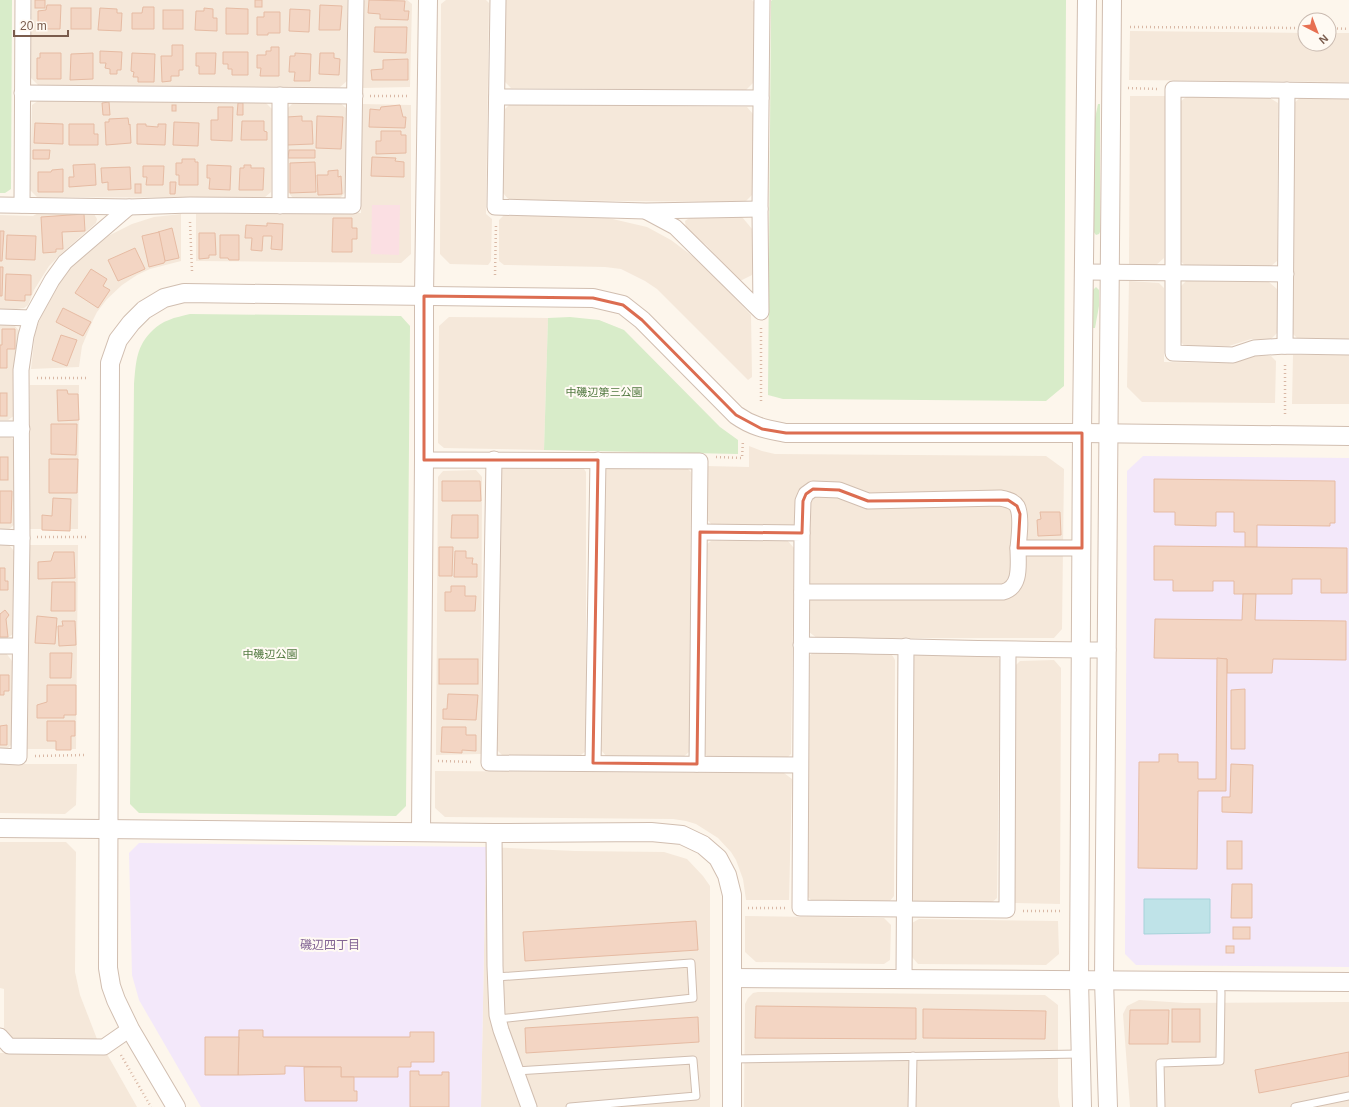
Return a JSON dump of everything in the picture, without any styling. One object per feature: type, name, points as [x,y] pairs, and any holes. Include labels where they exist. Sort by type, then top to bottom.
[{"type":"street","points":[[22,205],[23,0]]},
{"type":"street","points":[[0,204],[129,207],[190,205],[354,206],[356,0]]},
{"type":"street","points":[[421,831],[424,296],[428,0]]},
{"type":"street","points":[[498,0],[495,207],[646,211],[760,208]]},
{"type":"street","points":[[761,312],[760,208],[762,0]]},
{"type":"street","points":[[1082,1107],[1079,980],[1082,433],[1087,0]]},
{"type":"street","points":[[1108,1107],[1104,980],[1108,650],[1108,433],[1111,273],[1112,0]]},
{"type":"street","points":[[1349,91],[1173,89],[1173,353],[1233,355],[1254,348],[1285,346],[1349,347]]},
{"type":"street","points":[[1285,346],[1287,90]]},
{"type":"street","points":[[22,92],[355,96]]},
{"type":"street","points":[[280,95],[280,206]]},
{"type":"street","points":[[497,97],[761,98]]},
{"type":"street","points":[[0,756],[19,757],[22,538],[21,370],[26,336],[31,318],[52,280],[65,262],[129,207]]},
{"type":"street","points":[[646,211],[675,227],[761,312]]},
{"type":"street","points":[[1084,272],[1286,274]]},
{"type":"street","points":[[176,1107],[130,1030],[111,986],[108,968],[110,364],[118,340],[131,323],[144,310],[164,298],[184,293],[592,298],[623,305],[642,320],[736,415],[747,423],[762,429],[786,433],[1108,433],[1349,436]]},
{"type":"street","points":[[0,317],[31,318]]},
{"type":"street","points":[[0,429],[22,429]]},
{"type":"street","points":[[424,460],[494,459],[700,461],[697,764]]},
{"type":"street","points":[[494,459],[489,763],[800,765]]},
{"type":"street","points":[[593,764],[598,460]]},
{"type":"street","points":[[802,592],[1009,591],[1015,586],[1017,580],[1020,514],[1017,506],[1008,500],[1000,498],[868,501],[839,490],[813,489],[806,494],[803,501],[802,533],[800,908],[1007,910],[1008,650]]},
{"type":"street","points":[[700,532],[802,533]]},
{"type":"street","points":[[0,537],[22,538]]},
{"type":"street","points":[[1018,548],[1082,548]]},
{"type":"street","points":[[802,645],[906,646],[1008,650],[1108,650]]},
{"type":"street","points":[[0,646],[20,646]]},
{"type":"street","points":[[904,979],[906,646]]},
{"type":"street","points":[[0,828],[421,831],[494,833],[651,832],[682,835],[703,845],[718,858],[727,875],[732,895],[732,1107]]},
{"type":"street","points":[[494,833],[498,1019],[500,1030],[530,1107]]},
{"type":"street","points":[[732,978],[1349,982]]},
{"type":"street","points":[[0,1036],[9,1046],[104,1047],[130,1030]]},
{"type":"lane","points":[[496,977],[691,963],[693,998],[498,1019]]},
{"type":"lane","points":[[1161,1107],[1160,1063],[1220,1061],[1220,981]]},
{"type":"lane","points":[[732,1059],[1081,1054]]},
{"type":"lane","points":[[912,1107],[913,1056]]},
{"type":"lane","points":[[516,1071],[693,1060],[696,1096],[570,1107]]},
{"type":"lane","points":[[1295,1107],[1349,1096]]},
{"type":"path","points":[[1126,27],[1297,28]]},
{"type":"path","points":[[1337,28],[1349,29]]},
{"type":"path","points":[[1126,88],[1173,89]]},
{"type":"path","points":[[355,96],[413,96]]},
{"type":"path","points":[[190,205],[192,271]]},
{"type":"path","points":[[495,207],[495,275]]},
{"type":"path","points":[[761,312],[761,402]]},
{"type":"path","points":[[1285,346],[1285,414]]},
{"type":"path","points":[[21,378],[89,378]]},
{"type":"path","points":[[700,461],[710,457],[742,458],[743,437]]},
{"type":"path","points":[[22,538],[87,537]]},
{"type":"path","points":[[19,757],[85,755]]},
{"type":"path","points":[[434,761],[489,763]]},
{"type":"path","points":[[744,908],[800,908]]},
{"type":"path","points":[[1007,910],[1065,911]]},
{"type":"path","points":[[120,1055],[151,1107]]},
{"type":"highlighted area","points":[[424,296],[593,298],[623,305],[642,320],[736,415],[762,429],[786,433],[1082,433],[1082,548],[1018,548],[1020,514],[1017,506],[1008,500],[868,501],[839,490],[813,489],[806,494],[803,501],[802,533],[700,532],[697,764],[593,763],[598,460],[424,460]]},
{"type":"shaded area","points":[[32,0],[347,0],[347,81],[340,87],[38,85],[30,77]]},
{"type":"shaded area","points":[[365,0],[407,0],[412,4],[410,87],[363,88],[363,2]]},
{"type":"shaded area","points":[[446,0],[486,0],[489,3],[486,214],[492,219],[491,261],[488,265],[450,264],[440,254],[441,4]]},
{"type":"shaded area","points":[[506,0],[752,0],[754,2],[753,83],[746,90],[511,88],[504,81]]},
{"type":"shaded area","points":[[1130,31],[1297,33],[1297,52],[1337,52],[1337,33],[1349,33],[1349,82],[1129,80]]},
{"type":"shaded area","points":[[1130,96],[1165,96],[1164,258],[1156,265],[1129,264]]},
{"type":"shaded area","points":[[1186,97],[1270,98],[1278,103],[1277,261],[1270,267],[1186,266],[1179,260],[1180,102]]},
{"type":"shaded area","points":[[1349,97],[1349,340],[1299,340],[1292,333],[1293,104],[1300,98]]},
{"type":"shaded area","points":[[39,100],[266,103],[272,109],[271,192],[264,198],[37,197],[30,190],[32,105]]},
{"type":"shaded area","points":[[339,102],[346,108],[346,192],[339,199],[293,198],[286,190],[286,110],[293,103]]},
{"type":"shaded area","points":[[362,104],[411,105],[411,254],[401,263],[196,261],[196,214],[361,213]]},
{"type":"shaded area","points":[[510,104],[747,107],[753,114],[752,195],[745,202],[509,200],[503,193],[504,110]]},
{"type":"shaded area","points":[[372,205],[400,205],[399,255],[371,254]]},
{"type":"shaded area","points":[[42,211],[94,214],[97,219],[96,223],[49,266],[34,290],[28,305],[24,308],[17,309],[0,309],[0,215],[33,216]]},
{"type":"shaded area","points":[[181,214],[181,261],[150,269],[137,275],[122,285],[107,299],[97,312],[82,346],[79,367],[31,369],[35,333],[40,319],[46,304],[69,269],[91,248],[110,235],[132,224],[154,217]]},
{"type":"shaded area","points":[[504,215],[604,217],[647,227],[671,240],[699,261],[751,315],[752,377],[748,380],[657,289],[621,269],[605,267],[504,265],[499,261],[499,220]]},
{"type":"shaded area","points":[[691,217],[742,217],[752,229],[752,275],[740,281],[706,245],[686,229],[685,221]]},
{"type":"shaded area","points":[[1129,281],[1159,283],[1164,288],[1164,362],[1232,363],[1253,355],[1271,356],[1276,361],[1275,403],[1142,402],[1127,387]]},
{"type":"shaded area","points":[[1186,281],[1269,282],[1277,289],[1277,333],[1269,341],[1251,339],[1229,346],[1185,347],[1178,338],[1179,288]]},
{"type":"shaded area","points":[[449,317],[548,318],[544,450],[444,448],[438,443],[439,326]]},
{"type":"shaded area","points":[[0,325],[14,325],[21,333],[18,337],[13,370],[15,415],[8,420],[0,420]]},
{"type":"shaded area","points":[[1293,355],[1349,355],[1349,404],[1292,404]]},
{"type":"shaded area","points":[[30,385],[79,385],[78,529],[29,529]]},
{"type":"shaded area","points":[[0,435],[8,435],[15,441],[15,524],[8,530],[0,530]]},
{"type":"shaded area","points":[[749,446],[775,454],[1046,456],[1064,469],[1062,629],[1054,638],[817,638],[809,632],[810,526],[712,525],[706,518],[706,466],[749,467]]},
{"type":"shaded area","points":[[1143,456],[1349,458],[1349,967],[1136,965],[1125,954],[1127,471]]},
{"type":"shaded area","points":[[505,466],[582,466],[586,472],[586,751],[577,758],[503,756],[496,749],[499,471]]},
{"type":"shaded area","points":[[608,466],[685,466],[691,472],[689,752],[683,757],[607,757],[601,750],[602,472]]},
{"type":"shaded area","points":[[476,470],[482,477],[481,754],[436,755],[438,477],[443,471]]},
{"type":"shaded area","points":[[787,540],[794,548],[791,754],[785,760],[709,758],[702,751],[706,545],[711,541]]},
{"type":"shaded area","points":[[0,544],[8,544],[14,551],[13,634],[6,639],[0,639]]},
{"type":"shaded area","points":[[30,545],[78,545],[76,749],[27,749]]},
{"type":"shaded area","points":[[813,652],[891,653],[895,660],[894,896],[888,903],[813,902],[806,895],[807,659]]},
{"type":"shaded area","points":[[0,653],[6,653],[12,661],[12,744],[6,750],[0,750]]},
{"type":"shaded area","points":[[917,653],[995,654],[1000,660],[997,898],[991,903],[915,903],[910,896],[910,660]]},
{"type":"shaded area","points":[[1054,660],[1061,668],[1060,904],[1015,903],[1015,666],[1020,661]]},
{"type":"shaded area","points":[[0,764],[77,764],[76,805],[65,814],[0,813]]},
{"type":"shaded area","points":[[435,771],[784,773],[792,779],[789,900],[746,900],[743,879],[736,860],[731,852],[718,838],[696,824],[686,821],[673,819],[445,817],[435,808]]},
{"type":"shaded area","points":[[0,842],[66,842],[76,852],[75,972],[80,995],[97,1039],[14,1040],[4,1029],[4,989],[0,988]]},
{"type":"shaded area","points":[[139,843],[486,847],[481,1107],[201,1107],[139,1000],[132,975],[129,853]]},
{"type":"shaded area","points":[[486,847],[575,851],[664,852],[687,859],[703,876],[710,886],[710,1107],[481,1107]]},
{"type":"shaded area","points":[[745,916],[884,918],[891,925],[890,960],[884,964],[756,962],[745,952]]},
{"type":"shaded area","points":[[919,919],[1058,921],[1059,954],[1046,965],[918,964],[912,957],[912,923]]},
{"type":"shaded area","points":[[753,993],[1045,995],[1058,1005],[1058,1097],[1060,1107],[744,1107],[745,1004]]},
{"type":"shaded area","points":[[1139,1000],[1185,1003],[1349,1002],[1349,1107],[1130,1107],[1123,1014],[1127,1006]]},
{"type":"shaded area","points":[[0,1053],[107,1054],[137,1107],[0,1107]]},
{"type":"green space","points":[[0,0],[12,0],[11,189],[5,193],[0,193]]},
{"type":"green space","points":[[772,0],[1066,0],[1064,386],[1046,401],[783,399],[768,395]]},
{"type":"green space","points":[[1098,104],[1100,104],[1100,232],[1096,235],[1093,231],[1094,123]]},
{"type":"green space","points":[[1096,287],[1099,290],[1099,306],[1095,328],[1093,328],[1093,290]]},
{"type":"green space","name":"中磯辺公園","points":[[190,314],[401,316],[410,326],[406,806],[396,816],[139,813],[130,804],[135,369],[140,348],[147,336],[153,330],[160,324],[176,317]]},
{"type":"green space","name":"中磯辺第三公園","points":[[570,317],[599,320],[624,330],[720,427],[738,440],[738,454],[544,450],[548,318]]},
{"type":"water","points":[[1144,899],[1210,899],[1210,933],[1144,934]]},
{"type":"building","points":[[35,0],[45,0],[45,8],[35,8]]},
{"type":"building","points":[[255,0],[262,0],[262,7],[255,7]]},
{"type":"building","points":[[369,0],[405,1],[404,11],[409,11],[408,20],[380,19],[380,14],[368,13]]},
{"type":"building","points":[[47,5],[61,5],[60,29],[38,29],[38,11],[46,10]]},
{"type":"building","points":[[320,5],[342,6],[340,30],[319,30]]},
{"type":"building","points":[[143,7],[154,7],[154,29],[132,29],[132,13],[142,13]]},
{"type":"building","points":[[71,8],[91,8],[91,29],[71,29]]},
{"type":"building","points":[[100,8],[117,9],[117,13],[122,13],[121,31],[98,30]]},
{"type":"building","points":[[204,8],[213,9],[213,18],[217,18],[217,31],[195,30],[196,11],[204,11]]},
{"type":"building","points":[[226,8],[248,9],[248,34],[226,34]]},
{"type":"building","points":[[290,9],[310,10],[309,32],[289,31]]},
{"type":"building","points":[[163,10],[183,10],[183,29],[163,29]]},
{"type":"building","points":[[264,12],[280,12],[280,33],[257,35],[257,17],[264,17]]},
{"type":"building","points":[[375,27],[407,27],[406,53],[374,52]]},
{"type":"building","points":[[172,45],[183,45],[183,70],[179,70],[179,76],[171,76],[171,81],[162,82],[161,56],[172,56]]},
{"type":"building","points":[[271,47],[279,47],[279,76],[260,76],[261,68],[257,68],[257,55],[266,55],[266,51],[271,51]]},
{"type":"building","points":[[100,51],[122,52],[121,70],[117,70],[117,74],[110,74],[110,69],[105,68],[106,63],[100,63]]},
{"type":"building","points":[[223,52],[248,52],[248,75],[232,75],[232,69],[228,69],[228,64],[223,64]]},
{"type":"building","points":[[40,53],[61,53],[61,79],[37,79],[37,58],[40,58]]},
{"type":"building","points":[[93,53],[93,79],[70,80],[71,54]]},
{"type":"building","points":[[132,53],[155,54],[154,82],[138,82],[138,77],[133,77],[134,72],[131,71]]},
{"type":"building","points":[[196,53],[216,53],[215,74],[199,74],[199,66],[196,66]]},
{"type":"building","points":[[295,53],[311,54],[310,81],[294,81],[295,72],[289,72],[290,56],[295,56]]},
{"type":"building","points":[[320,53],[334,53],[334,58],[340,59],[339,75],[319,74]]},
{"type":"building","points":[[408,59],[408,80],[372,80],[371,70],[383,69],[383,60]]},
{"type":"building","points":[[109,102],[110,115],[103,115],[102,103]]},
{"type":"building","points":[[238,103],[243,103],[243,115],[237,115]]},
{"type":"building","points":[[172,105],[176,105],[176,111],[172,111]]},
{"type":"building","points":[[400,105],[403,117],[406,117],[405,128],[369,127],[370,109],[380,110],[381,107]]},
{"type":"building","points":[[218,107],[233,107],[232,141],[211,140],[211,120],[218,120]]},
{"type":"building","points":[[302,116],[302,121],[312,121],[313,144],[287,145],[287,117]]},
{"type":"building","points":[[317,116],[343,117],[341,149],[316,148]]},
{"type":"building","points":[[128,118],[129,125],[130,124],[131,143],[106,145],[105,122],[109,122],[109,119]]},
{"type":"building","points":[[242,121],[264,121],[264,131],[267,132],[267,140],[241,140]]},
{"type":"building","points":[[174,122],[199,123],[198,146],[173,145]]},
{"type":"building","points":[[35,123],[63,124],[63,144],[34,143]]},
{"type":"building","points":[[69,124],[94,124],[94,134],[98,134],[98,145],[69,145]]},
{"type":"building","points":[[137,124],[146,124],[146,126],[158,127],[158,124],[166,124],[165,145],[137,144]]},
{"type":"building","points":[[381,131],[401,131],[401,135],[406,135],[406,153],[376,154],[376,141],[381,141]]},
{"type":"building","points":[[33,150],[50,150],[49,159],[33,159]]},
{"type":"building","points":[[289,150],[315,150],[315,158],[288,158]]},
{"type":"building","points":[[372,157],[396,158],[395,161],[404,162],[404,177],[371,176]]},
{"type":"building","points":[[182,159],[195,159],[195,162],[198,162],[198,185],[179,185],[179,175],[176,175],[176,163],[182,163]]},
{"type":"building","points":[[315,162],[316,192],[290,193],[290,163]]},
{"type":"building","points":[[95,164],[96,185],[69,187],[69,177],[74,177],[73,165]]},
{"type":"building","points":[[207,165],[231,166],[230,190],[209,189],[210,178],[207,178]]},
{"type":"building","points":[[244,165],[251,165],[251,168],[264,168],[263,190],[239,190],[240,168],[244,168]]},
{"type":"building","points":[[143,166],[164,166],[163,185],[146,185],[147,177],[143,177]]},
{"type":"building","points":[[130,167],[131,189],[108,190],[108,182],[102,183],[101,168]]},
{"type":"building","points":[[63,169],[63,192],[38,192],[38,172],[51,172],[52,170]]},
{"type":"building","points":[[338,170],[338,177],[341,176],[342,194],[318,195],[317,175],[328,175],[328,171]]},
{"type":"building","points":[[170,182],[176,182],[175,194],[170,194]]},
{"type":"building","points":[[135,184],[141,184],[141,193],[135,193]]},
{"type":"building","points":[[84,214],[85,231],[62,232],[63,249],[56,249],[56,252],[43,253],[41,217]]},
{"type":"building","points":[[333,218],[352,218],[352,228],[357,228],[357,239],[352,239],[352,252],[332,252]]},
{"type":"building","points":[[267,223],[283,224],[282,250],[271,249],[272,236],[263,236],[262,251],[251,250],[252,238],[245,238],[246,225],[267,226]]},
{"type":"building","points":[[172,228],[179,258],[165,261],[158,232]]},
{"type":"building","points":[[0,231],[4,231],[2,261],[0,261]]},
{"type":"building","points":[[159,232],[165,261],[164,263],[149,267],[142,236]]},
{"type":"building","points":[[199,233],[215,233],[216,255],[209,255],[209,258],[199,259]]},
{"type":"building","points":[[7,235],[36,236],[35,260],[6,259]]},
{"type":"building","points":[[220,235],[239,235],[239,260],[220,258]]},
{"type":"building","points":[[135,248],[145,269],[118,281],[108,260]]},
{"type":"building","points":[[0,267],[3,267],[2,296],[0,296]]},
{"type":"building","points":[[91,269],[107,279],[103,286],[110,290],[98,308],[75,293]]},
{"type":"building","points":[[6,274],[31,275],[31,295],[25,295],[25,301],[5,300]]},
{"type":"building","points":[[63,308],[91,322],[83,336],[56,322]]},
{"type":"building","points":[[2,329],[15,329],[15,349],[7,349],[7,368],[0,368]]},
{"type":"building","points":[[61,335],[77,340],[67,366],[52,360]]},
{"type":"building","points":[[57,390],[67,390],[68,394],[78,394],[79,420],[58,421]]},
{"type":"building","points":[[0,393],[7,393],[7,416],[0,416]]},
{"type":"building","points":[[51,424],[77,424],[76,455],[51,454]]},
{"type":"building","points":[[0,457],[8,457],[8,480],[0,480]]},
{"type":"building","points":[[49,459],[78,459],[77,493],[49,493]]},
{"type":"building","points":[[1154,479],[1335,481],[1335,523],[1330,523],[1330,526],[1257,525],[1257,547],[1245,547],[1245,532],[1234,532],[1234,512],[1216,512],[1216,526],[1175,525],[1175,512],[1154,512]]},
{"type":"building","points":[[442,481],[480,481],[481,501],[442,501]]},
{"type":"building","points":[[0,491],[12,491],[11,523],[0,523]]},
{"type":"building","points":[[53,498],[71,499],[70,531],[42,530],[42,515],[52,516]]},
{"type":"building","points":[[1040,512],[1060,512],[1061,535],[1038,536],[1037,520],[1041,519]]},
{"type":"building","points":[[452,515],[478,515],[478,538],[451,538]]},
{"type":"building","points":[[1154,546],[1347,548],[1347,593],[1321,593],[1321,579],[1292,579],[1292,594],[1234,594],[1234,581],[1213,581],[1213,591],[1173,591],[1173,580],[1154,580]]},
{"type":"building","points":[[439,547],[453,547],[452,576],[439,576]]},
{"type":"building","points":[[455,551],[466,551],[466,558],[473,558],[472,564],[477,564],[477,577],[454,577]]},
{"type":"building","points":[[54,552],[74,552],[75,578],[38,579],[38,562],[51,561]]},
{"type":"building","points":[[0,568],[5,568],[5,581],[8,581],[8,590],[0,590]]},
{"type":"building","points":[[52,582],[75,582],[75,611],[51,611]]},
{"type":"building","points":[[451,586],[465,586],[465,596],[476,596],[475,611],[445,611],[445,592],[451,592]]},
{"type":"building","points":[[1243,594],[1256,594],[1255,620],[1346,621],[1346,660],[1273,659],[1272,673],[1227,673],[1227,659],[1154,658],[1155,619],[1242,620]]},
{"type":"building","points":[[5,610],[9,615],[6,619],[8,637],[0,637],[0,614]]},
{"type":"building","points":[[37,616],[57,618],[55,644],[35,643]]},
{"type":"building","points":[[62,621],[75,621],[76,645],[59,646],[58,626],[63,626]]},
{"type":"building","points":[[50,653],[72,653],[71,678],[50,678]]},
{"type":"building","points":[[1217,658],[1227,659],[1226,791],[1198,791],[1197,869],[1138,868],[1139,762],[1159,762],[1159,754],[1178,754],[1178,762],[1198,762],[1198,779],[1216,779]]},
{"type":"building","points":[[439,659],[478,659],[478,684],[439,684]]},
{"type":"building","points":[[0,675],[9,675],[9,691],[4,691],[4,695],[0,695]]},
{"type":"building","points":[[47,685],[76,685],[76,715],[64,715],[64,718],[37,718],[37,705],[47,702]]},
{"type":"building","points":[[1245,689],[1245,749],[1231,749],[1231,690]]},
{"type":"building","points":[[448,694],[478,695],[476,720],[443,719],[443,709],[447,709]]},
{"type":"building","points":[[47,721],[75,721],[75,736],[71,736],[71,750],[56,750],[56,741],[47,741]]},
{"type":"building","points":[[7,725],[7,745],[0,745],[0,726]]},
{"type":"building","points":[[442,727],[466,727],[466,735],[476,735],[476,751],[462,750],[462,753],[441,752]]},
{"type":"building","points":[[1231,764],[1253,765],[1252,813],[1222,812],[1222,797],[1230,797]]},
{"type":"building","points":[[1227,841],[1242,841],[1242,869],[1227,869]]},
{"type":"building","points":[[1232,884],[1252,884],[1252,918],[1231,918]]},
{"type":"building","points":[[696,921],[698,950],[525,961],[523,932]]},
{"type":"building","points":[[1233,927],[1250,927],[1250,939],[1233,939]]},
{"type":"building","points":[[1226,946],[1234,946],[1234,953],[1226,953]]},
{"type":"building","points":[[756,1006],[916,1008],[916,1039],[755,1038]]},
{"type":"building","points":[[923,1009],[1046,1011],[1045,1039],[923,1038]]},
{"type":"building","points":[[1172,1009],[1200,1009],[1200,1042],[1172,1042]]},
{"type":"building","points":[[1130,1010],[1169,1010],[1168,1044],[1129,1044]]},
{"type":"building","points":[[698,1017],[699,1042],[526,1053],[525,1028]]},
{"type":"building","points":[[239,1030],[263,1030],[263,1037],[410,1037],[410,1032],[434,1032],[434,1062],[411,1062],[411,1067],[398,1067],[398,1077],[341,1077],[341,1067],[285,1066],[285,1074],[238,1075]]},
{"type":"building","points":[[205,1037],[239,1037],[238,1075],[205,1075]]},
{"type":"building","points":[[1349,1052],[1349,1076],[1259,1093],[1255,1070]]},
{"type":"building","points":[[304,1067],[341,1067],[341,1077],[354,1077],[354,1091],[357,1091],[357,1101],[305,1101]]},
{"type":"building","points":[[410,1071],[419,1071],[419,1075],[442,1075],[442,1072],[449,1072],[449,1107],[410,1107]]},
{"type":"district","name":"磯辺四丁目","points":[[330,945]]}]
